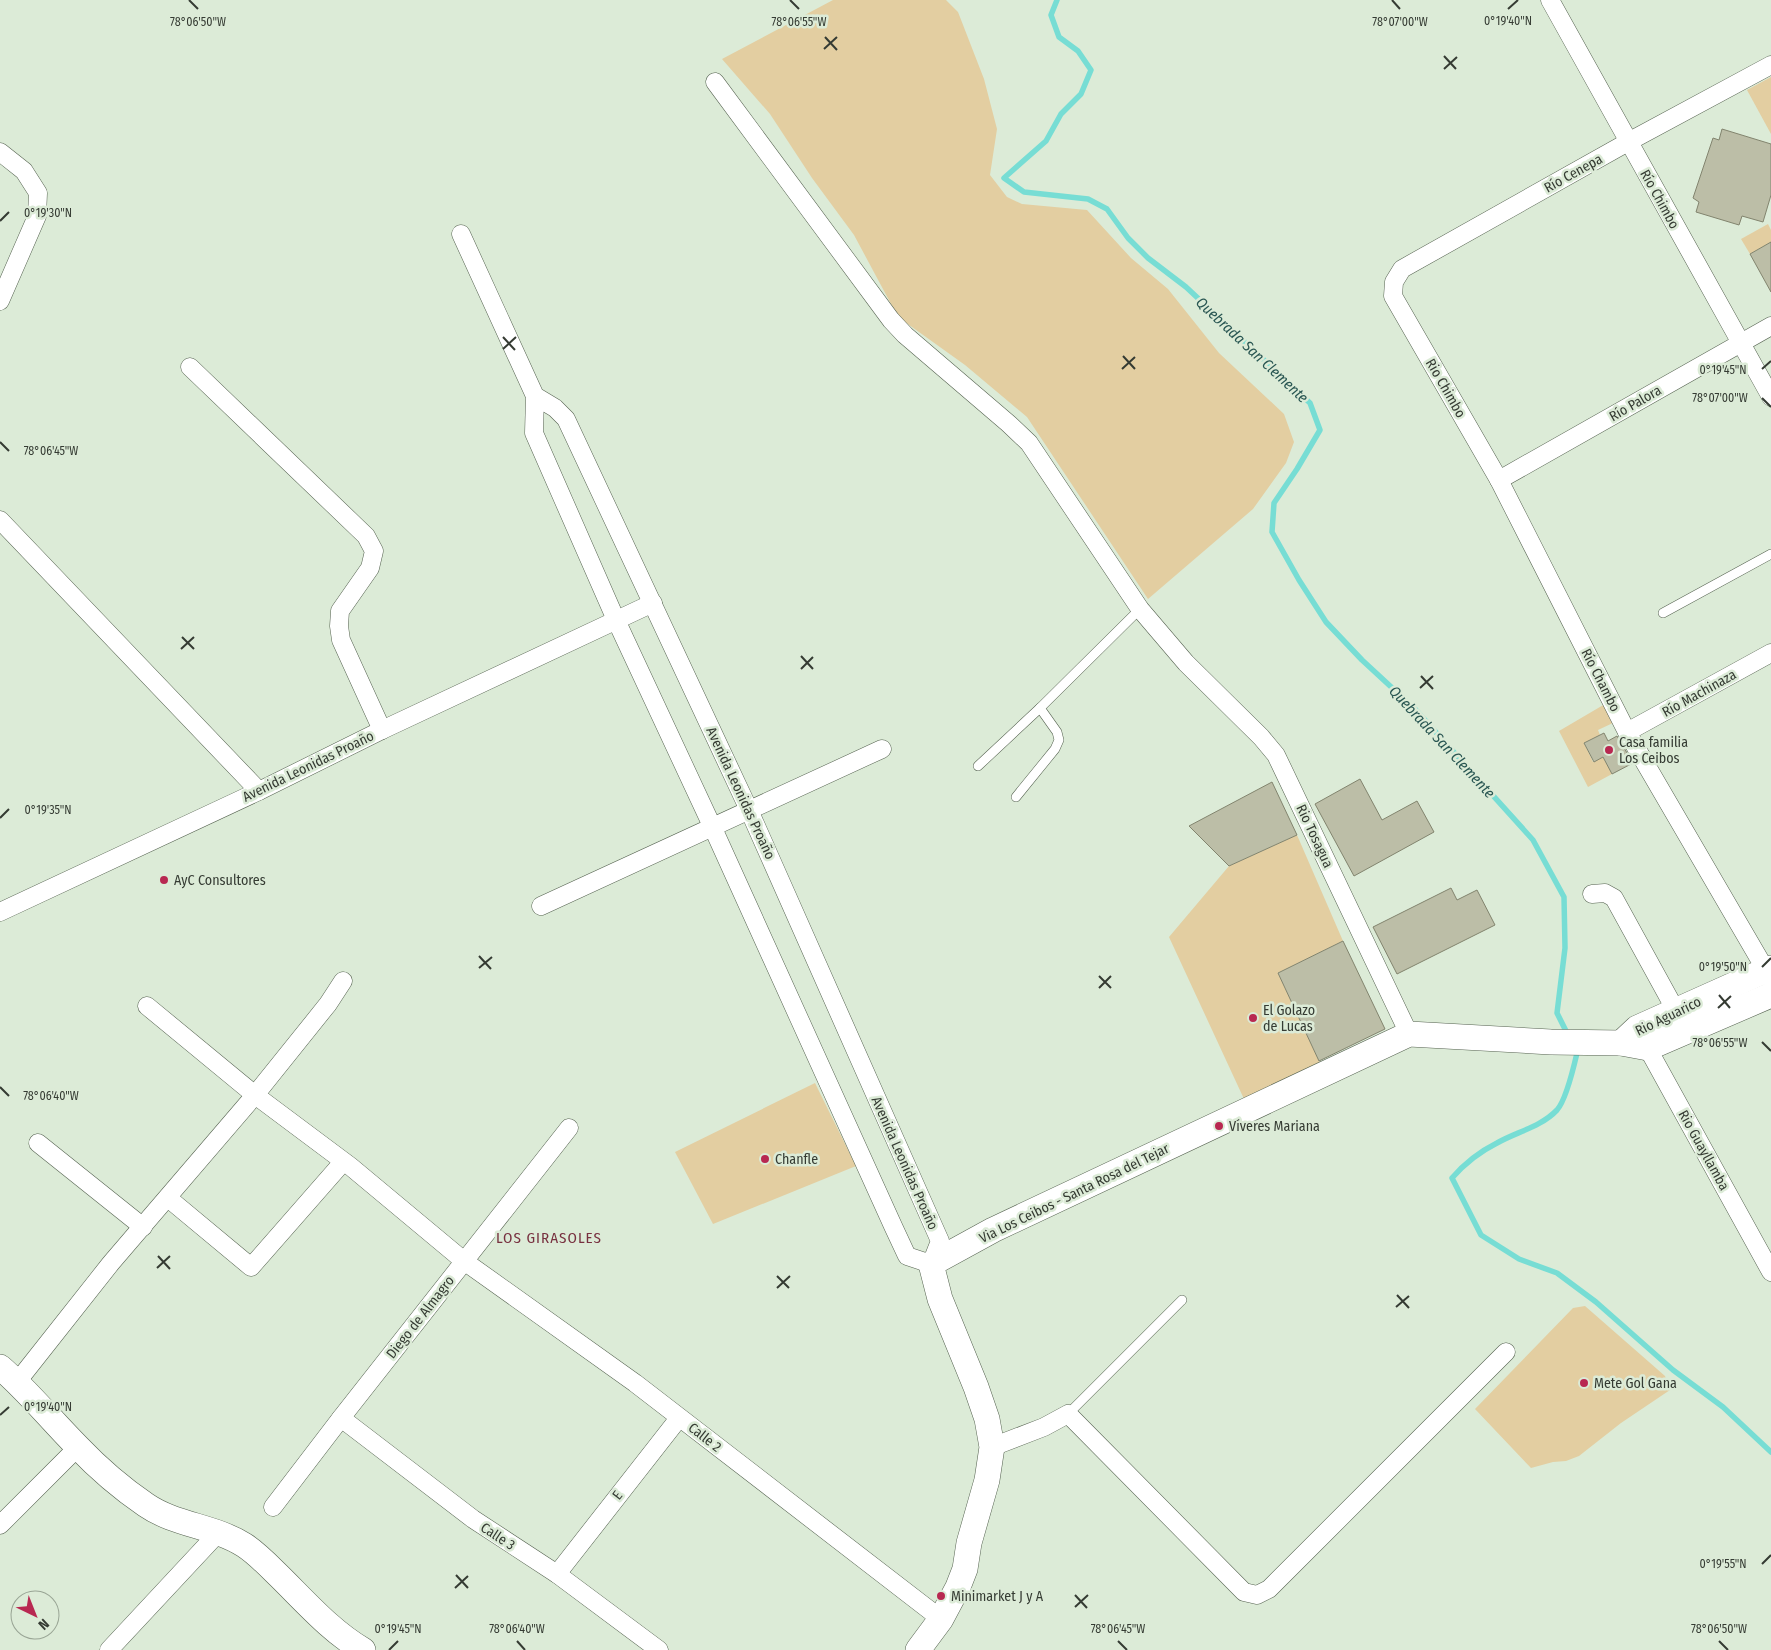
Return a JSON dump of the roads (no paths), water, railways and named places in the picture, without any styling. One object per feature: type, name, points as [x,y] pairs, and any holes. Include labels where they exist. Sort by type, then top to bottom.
[{"type":"main road","name":"Rio Aguarico","points":[[1681,1021],[1770,973]]},
{"type":"main road","name":"Rio Aguarico","points":[[1629,1041],[1681,1021],[1771,995]]},
{"type":"main road","name":"Via Los Ceibos - Santa Rosa del Tejar","points":[[931,1264],[993,1230],[1409,1034],[1551,1042],[1629,1041]]},
{"type":"main road","points":[[918,1650],[941,1619],[965,1569],[969,1543],[987,1480],[992,1447],[987,1419],[973,1378],[940,1299],[931,1264]]},
{"type":"main road","points":[[8,1374],[78,1447],[148,1507],[172,1518],[218,1532],[245,1545],[331,1626],[363,1650]]},
{"type":"street","name":"Río Chimbo","points":[[1550,0],[1771,397]]},
{"type":"street","name":"Río Cenepa","points":[[1394,296],[1394,282],[1402,269],[1628,142],[1771,65]]},
{"type":"street","name":"Rio Tosagua","points":[[715,82],[891,320],[904,335],[1029,443],[1140,609],[1186,663],[1260,736],[1276,755],[1409,1034]]},
{"type":"street","points":[[0,152],[24,171],[38,193],[37,216],[0,301]]},
{"type":"street","points":[[461,234],[535,396],[534,432],[616,620],[908,1256],[931,1264]]},
{"type":"street","name":"Rio Chimbo","points":[[1394,296],[1499,480]]},
{"type":"street","name":"Río Palora","points":[[1499,480],[1771,326]]},
{"type":"street","points":[[190,368],[366,536],[374,551],[370,568],[340,612],[338,626],[341,640],[382,730]]},
{"type":"street","points":[[535,396],[555,408],[566,420],[653,603]]},
{"type":"street","name":"Río Chambo","points":[[1499,480],[1627,732],[1770,973]]},
{"type":"street","points":[[0,520],[259,791]]},
{"type":"street","name":"Avenida Leonidas Proaño","points":[[0,912],[653,603],[749,810],[940,1241],[931,1264]]},
{"type":"street","name":"Río Machinaza","points":[[1627,732],[1771,653]]},
{"type":"street","points":[[542,906],[882,749]]},
{"type":"street","points":[[1592,894],[1605,893],[1614,898],[1681,1021]]},
{"type":"street","points":[[8,1374],[111,1263],[168,1198],[255,1095],[328,1004],[344,981]]},
{"type":"street","name":"Calle 2","points":[[147,1006],[255,1095],[343,1162],[464,1261],[635,1383],[941,1619]]},
{"type":"street","name":"Rio Guayllamba","points":[[1629,1041],[1771,1272]]},
{"type":"street","name":"Diego de Almagro","points":[[273,1508],[341,1418],[569,1128]]},
{"type":"street","points":[[38,1143],[143,1227]]},
{"type":"street","points":[[168,1198],[250,1267],[343,1162]]},
{"type":"street","points":[[992,1447],[1044,1427],[1068,1414],[1244,1592],[1257,1596],[1269,1589],[1506,1352]]},
{"type":"street","name":"Calle 3","points":[[341,1418],[473,1519],[557,1574],[659,1650]]},
{"type":"street","name":"E","points":[[557,1574],[679,1418]]},
{"type":"street","points":[[0,1525],[78,1447]]},
{"type":"street","points":[[109,1650],[218,1532]]},
{"type":"lane","points":[[1663,613],[1771,554]]},
{"type":"lane","points":[[978,766],[1140,609]]},
{"type":"lane","points":[[1016,797],[1056,749],[1059,740],[1057,732],[1040,708]]},
{"type":"lane","points":[[1068,1414],[1182,1300]]},
{"type":"waterway","name":"Quebrada San Clemente","points":[[1057,0],[1051,15],[1059,37],[1078,51],[1091,70],[1081,94],[1061,114],[1046,141],[1004,178],[1024,192],[1088,199],[1107,209],[1128,238],[1148,258],[1186,287],[1310,403],[1320,430],[1274,503],[1272,532],[1299,580],[1326,622],[1362,660],[1415,709],[1533,840],[1564,897],[1565,948],[1557,1013],[1568,1035]]},
{"type":"waterway","name":"Quebrada San Clemente","points":[[1576,1050],[1577,1053],[1564,1099],[1557,1110],[1544,1121],[1484,1150],[1452,1178],[1481,1235],[1519,1259],[1557,1273],[1596,1302],[1673,1370],[1723,1407],[1771,1452]]},
{"type":"place","name":"Casa familia Los Ceibos","points":[[1609,750]]},
{"type":"place","name":"AyC Consultores","points":[[164,880]]},
{"type":"place","name":"El Golazo de Lucas","points":[[1253,1018]]},
{"type":"place","name":"Víveres Mariana","points":[[1219,1126]]},
{"type":"place","name":"Chanfle","points":[[765,1159]]},
{"type":"place","name":"Mete Gol Gana","points":[[1584,1383]]},
{"type":"place","name":"Minimarket J y A","points":[[941,1596]]},
{"type":"district","name":"LOS GIRASOLES","points":[[549,1238]]}]
